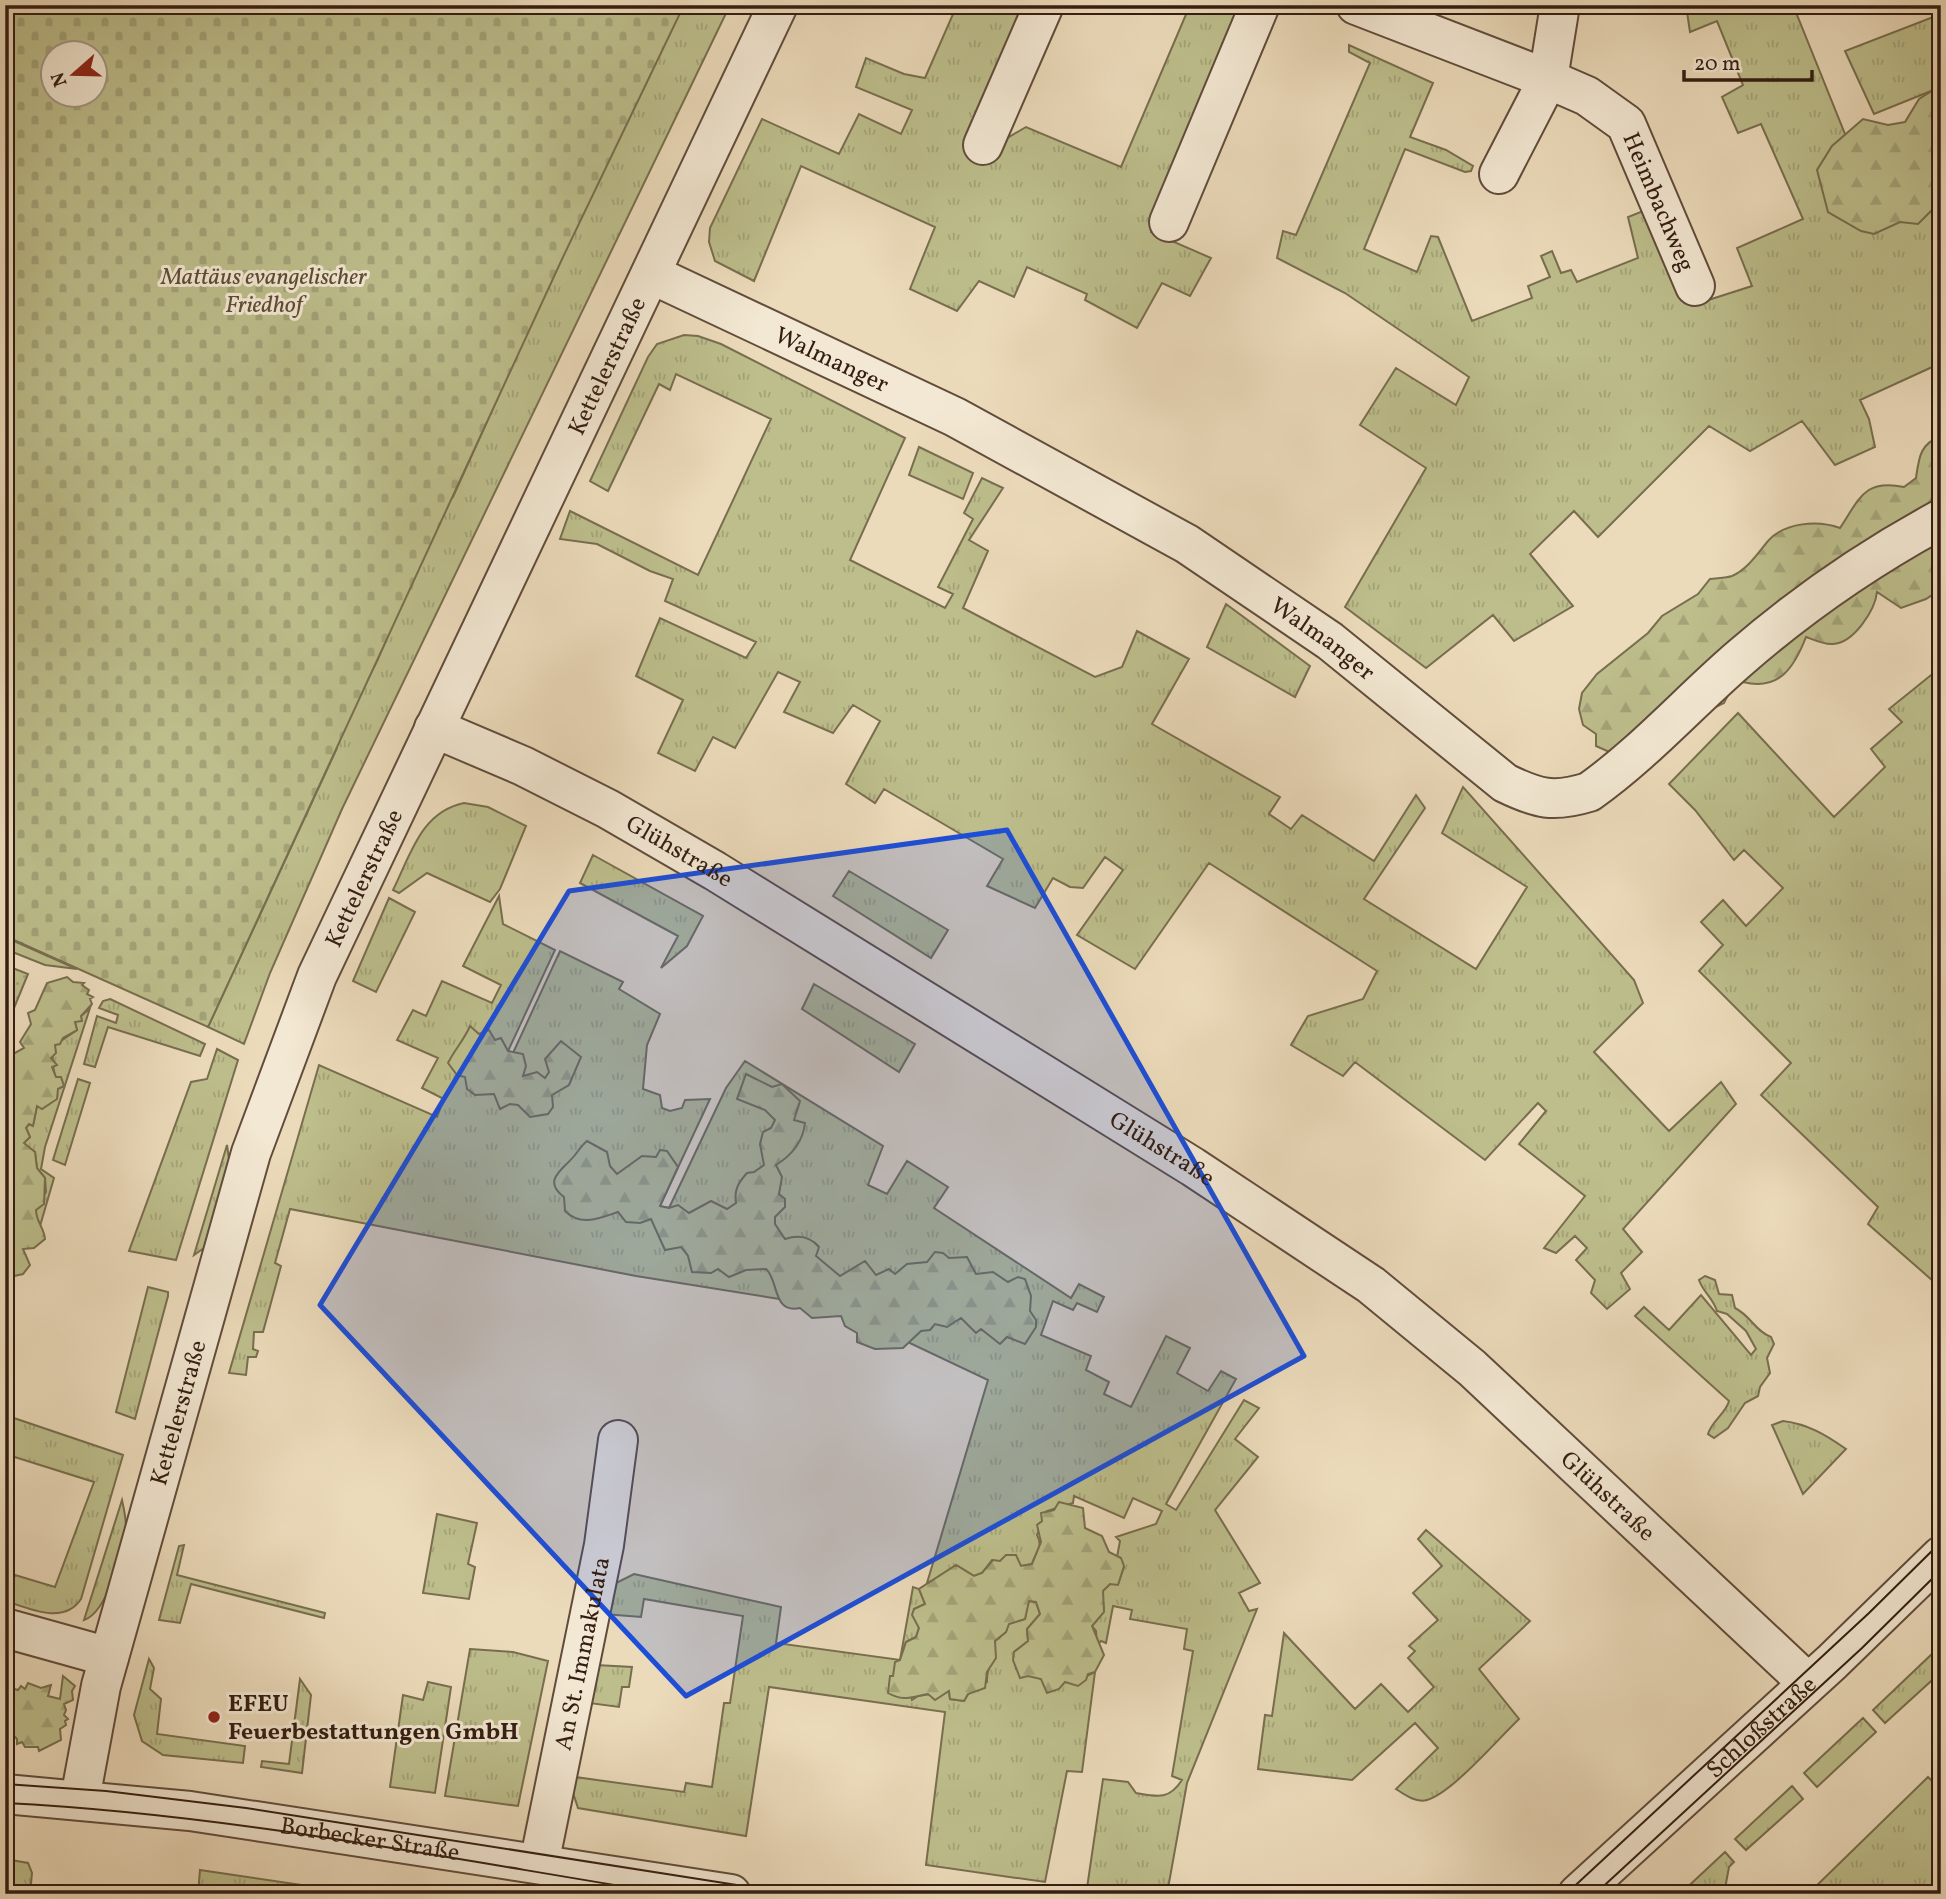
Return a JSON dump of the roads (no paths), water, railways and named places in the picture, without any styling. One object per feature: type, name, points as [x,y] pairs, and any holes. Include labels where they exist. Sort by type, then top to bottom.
[{"type":"street","name":"Kettelerstraße","points":[[80,1799],[109,1657],[251,1153],[317,975],[778,5]]},
{"type":"street","points":[[983,145],[1044,5]]},
{"type":"street","points":[[1169,222],[1260,5]]},
{"type":"street","name":"Heimbachweg","points":[[1356,5],[1587,96],[1626,124],[1695,286]]},
{"type":"street","points":[[1499,174],[1548,79],[1560,5]]},
{"type":"street","name":"Walmanger","points":[[651,274],[955,417],[1187,544],[1329,640],[1505,783],[1536,798],[1567,798],[1588,792],[1630,759],[1741,657],[1797,613],[1852,571],[1941,519]]},
{"type":"street","name":"Glühstraße","points":[[434,728],[523,766],[608,809],[715,871],[1193,1167],[1371,1285],[1472,1368],[1808,1683]]},
{"type":"street","name":"An St. Immakulata","points":[[539,1864],[604,1545],[618,1440]]},
{"type":"street","name":"Schloßstraße","points":[[1578,1894],[1808,1683],[1941,1556]]},
{"type":"street","points":[[5,1628],[109,1657]]},
{"type":"street","name":"Borbecker Straße","points":[[5,1794],[80,1799],[258,1820],[731,1894]]},
{"type":"tram line","points":[[1566,1894],[1869,1613],[1941,1542]]},
{"type":"tram line","points":[[1595,1894],[1862,1648],[1941,1570]]},
{"type":"tram line","points":[[5,1784],[106,1791],[246,1808],[794,1894]]},
{"type":"tram line","points":[[5,1803],[255,1827],[670,1894]]},
{"type":"place","name":"EFEU Feuerbestattungen GmbH","points":[[214,1717]]},
{"type":"park label","name":"Mattäus evangelischer Friedhof","points":[[264,290]]}]
